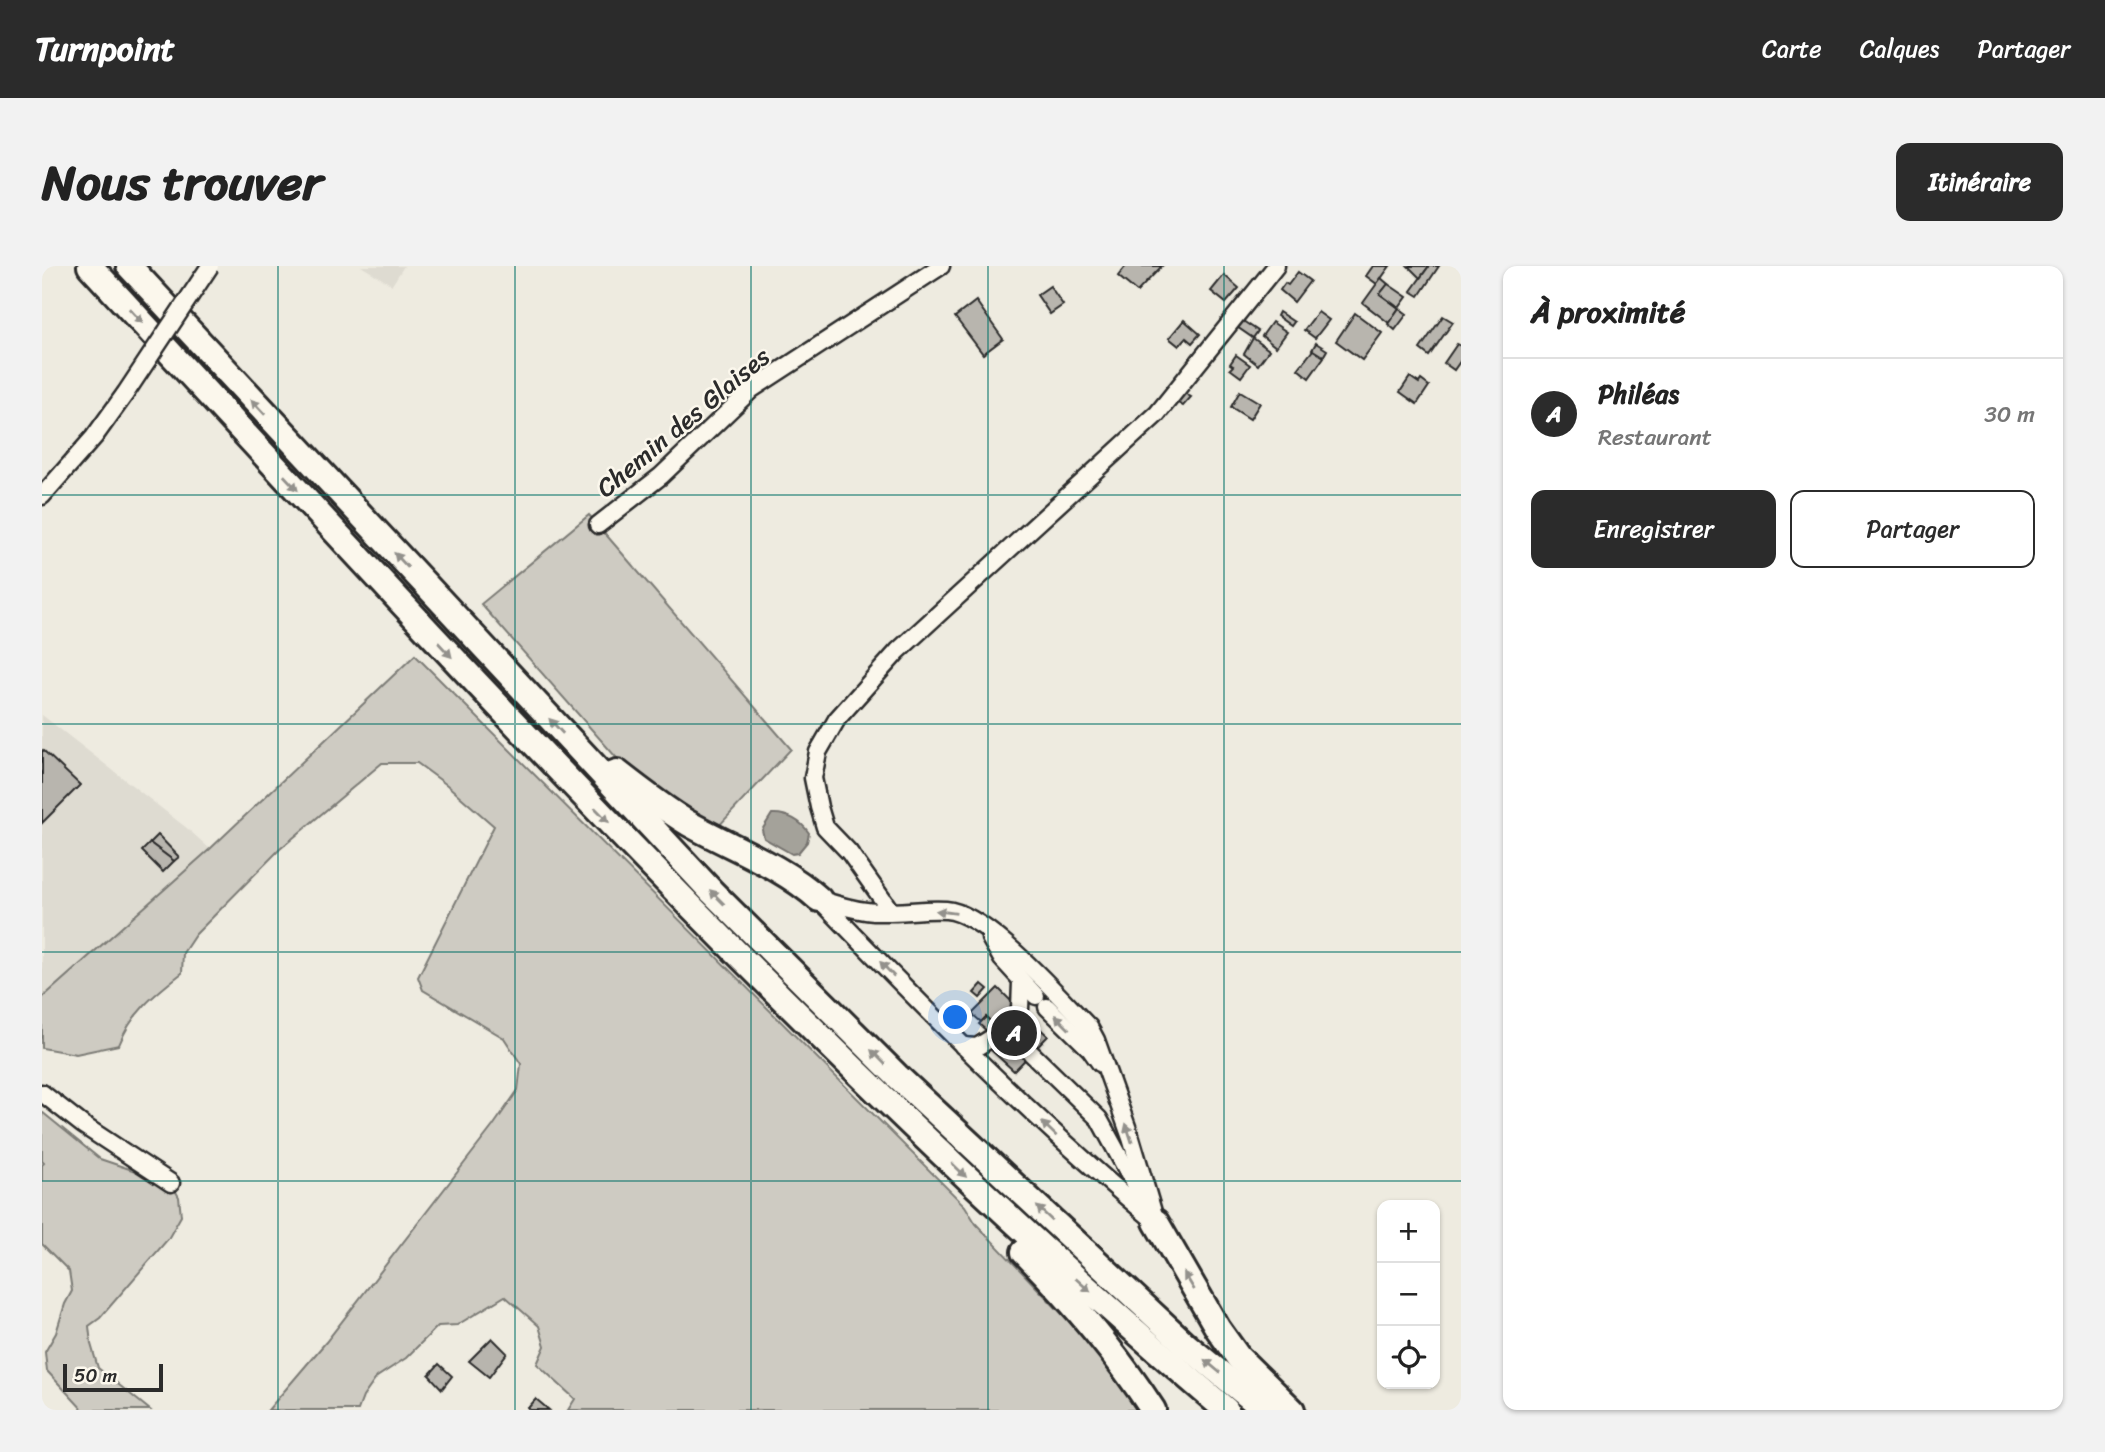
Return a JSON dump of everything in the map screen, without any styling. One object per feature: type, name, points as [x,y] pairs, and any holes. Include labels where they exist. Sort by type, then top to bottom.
[{"type":"highway","points":[[90,266],[515,726],[740,958],[1014,1224],[1226,1410]]},
{"type":"highway","points":[[129,266],[712,892],[897,1076],[1186,1345],[1265,1410]]},
{"type":"highway","points":[[602,776],[617,772],[688,823],[790,876],[819,899]]},
{"type":"highway","points":[[1156,1222],[1211,1318],[1238,1357],[1292,1410]]},
{"type":"highway","points":[[1014,1224],[1014,1243],[1055,1284],[1118,1361],[1153,1410]]},
{"type":"street","points":[[42,496],[94,437],[210,266]]},
{"type":"street","name":"Chemin des Glaises","points":[[598,525],[661,477],[752,389],[941,266]]},
{"type":"street","points":[[890,910],[849,852],[825,827],[813,778],[818,752],[836,719],[898,651],[1157,414],[1276,266]]},
{"type":"street","points":[[819,899],[868,912],[948,910],[966,916],[1013,950],[1089,1027],[1131,1138],[1156,1222]]},
{"type":"street","points":[[819,899],[963,1046],[1079,1157],[1156,1222]]},
{"type":"street","points":[[983,927],[1002,959],[1021,982],[1090,1049],[1108,1073]]},
{"type":"street","points":[[1020,1009],[1021,982]]},
{"type":"street","points":[[963,1046],[977,1046],[993,1037]]},
{"type":"street","points":[[1031,1054],[1099,1119],[1156,1222]]},
{"type":"street","points":[[42,1093],[83,1125],[171,1184]]},
{"type":"shaded area","points":[[361,266],[404,266],[392,285]]},
{"type":"shaded area","points":[[589,515],[791,749],[716,829],[622,764],[481,604]]},
{"type":"shaded area","points":[[415,655],[965,1206],[976,1224],[1102,1356],[1137,1410],[568,1410],[575,1399],[537,1364],[545,1346],[539,1326],[505,1296],[457,1325],[438,1326],[406,1358],[377,1377],[363,1397],[358,1410],[268,1410],[326,1342],[518,1090],[521,1064],[504,1038],[423,990],[418,977],[494,826],[417,763],[382,763],[280,849],[195,935],[183,953],[182,973],[138,1013],[119,1045],[76,1054],[42,1048],[42,998],[210,849]]},
{"type":"shaded area","points":[[42,715],[210,849],[42,998]]},
{"type":"shaded area","points":[[772,814],[793,819],[809,833],[807,842],[798,853],[792,854],[764,838],[762,830]]},
{"type":"shaded area","points":[[42,1112],[100,1159],[171,1183],[179,1197],[181,1216],[168,1239],[100,1318],[89,1326],[98,1368],[150,1410],[83,1410],[47,1371],[45,1352],[56,1333],[72,1291],[69,1271],[42,1244]]},
{"type":"building","points":[[1126,266],[1162,266],[1137,292],[1118,276]]},
{"type":"building","points":[[1373,266],[1390,266],[1377,284],[1366,276]]},
{"type":"building","points":[[1408,266],[1429,266],[1420,278]]},
{"type":"building","points":[[1429,266],[1439,266],[1419,296],[1411,291]]},
{"type":"building","points":[[1298,272],[1310,281],[1294,302],[1280,290],[1285,283],[1288,285]]},
{"type":"building","points":[[1224,275],[1239,288],[1226,303],[1211,291]]},
{"type":"building","points":[[1381,278],[1388,284],[1380,294],[1399,308],[1389,323],[1363,303]]},
{"type":"building","points":[[1388,284],[1407,297],[1399,308],[1380,294]]},
{"type":"building","points":[[1050,286],[1063,305],[1050,314],[1037,295]]},
{"type":"building","points":[[976,301],[1003,339],[983,354],[955,317]]},
{"type":"building","points":[[1399,308],[1407,314],[1395,330],[1388,324]]},
{"type":"building","points":[[1279,312],[1294,322],[1291,326],[1277,316]]},
{"type":"building","points":[[1318,312],[1329,320],[1315,338],[1304,330]]},
{"type":"building","points":[[1355,313],[1382,333],[1362,360],[1336,341]]},
{"type":"building","points":[[1443,316],[1453,322],[1429,356],[1420,349]]},
{"type":"building","points":[[1184,320],[1200,334],[1192,343],[1186,338],[1179,346],[1169,338]]},
{"type":"building","points":[[1243,321],[1258,331],[1253,338],[1237,327]]},
{"type":"building","points":[[1272,322],[1287,332],[1276,347],[1262,336]]},
{"type":"building","points":[[1253,338],[1269,350],[1258,365],[1244,354]]},
{"type":"building","points":[[1316,343],[1327,350],[1323,357],[1312,350]]},
{"type":"building","points":[[1457,344],[1461,346],[1461,360],[1454,370],[1444,363]]},
{"type":"building","points":[[1313,350],[1324,357],[1309,378],[1298,369]]},
{"type":"building","points":[[1236,355],[1250,365],[1241,377],[1230,369]]},
{"type":"building","points":[[1410,377],[1429,386],[1417,404],[1400,392]]},
{"type":"building","points":[[1179,390],[1191,397],[1183,406],[1171,399]]},
{"type":"building","points":[[1240,391],[1260,403],[1250,419],[1231,407]]},
{"type":"building","points":[[42,751],[80,785],[42,823]]},
{"type":"building","points":[[158,835],[179,857],[174,861],[150,843]]},
{"type":"building","points":[[150,843],[174,861],[163,872],[142,851]]},
{"type":"building","points":[[982,984],[988,989],[980,998],[974,993]]},
{"type":"building","points":[[998,988],[1014,1004],[994,1025],[986,1017],[981,1022],[972,1014]]},
{"type":"building","points":[[1014,1004],[1048,1036],[1014,1071],[992,1051],[1000,1043],[979,1024],[986,1017],[994,1025]]},
{"type":"building","points":[[492,1338],[507,1353],[489,1377],[469,1361]]},
{"type":"building","points":[[439,1364],[452,1376],[442,1389],[429,1375]]},
{"type":"building","points":[[536,1399],[549,1410],[530,1410],[528,1408]]},
{"type":"tunnel","points":[[1020,1009],[1016,1038],[1031,1053]]},
{"type":"place","name":"Philéas","points":[[1014,1033]]}]
